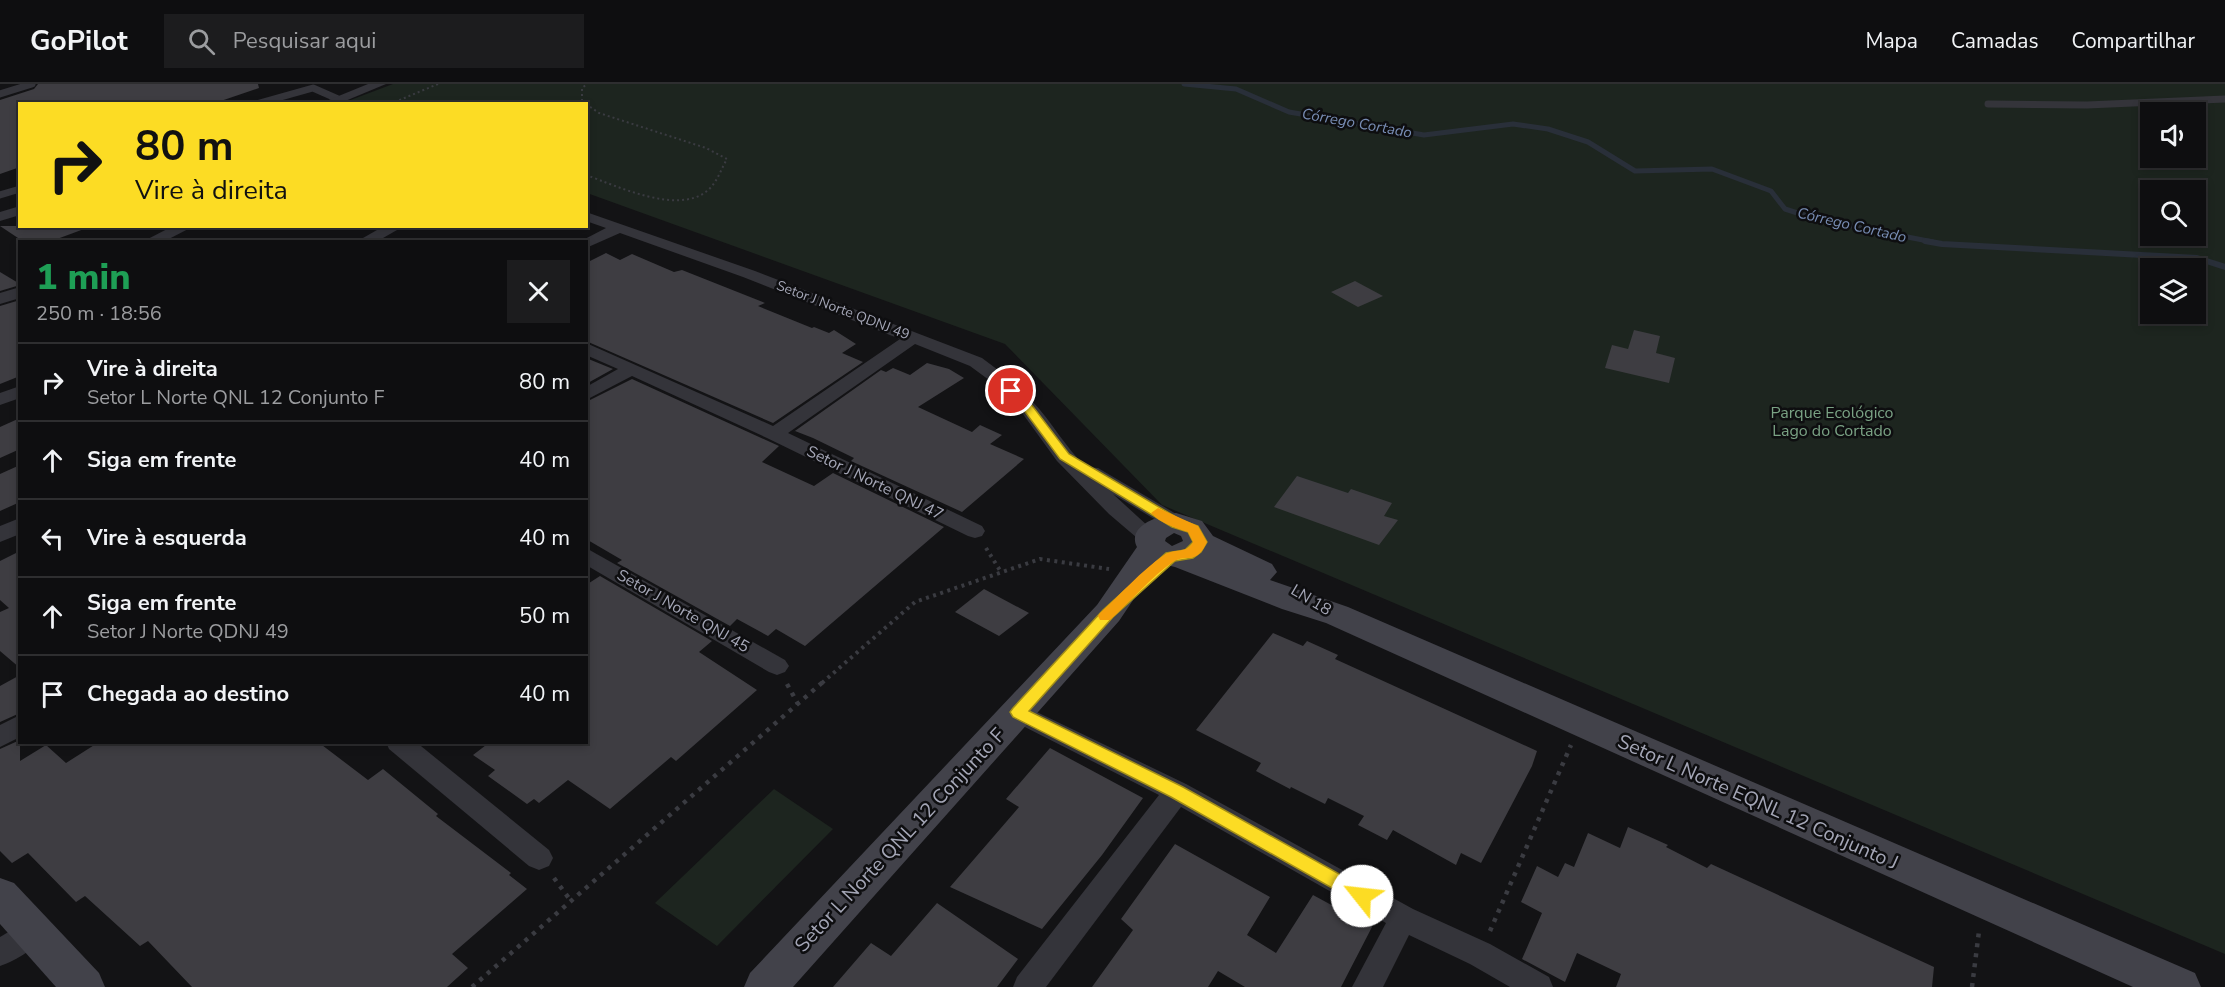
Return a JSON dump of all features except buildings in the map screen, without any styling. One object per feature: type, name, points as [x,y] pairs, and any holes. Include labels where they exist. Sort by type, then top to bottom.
[{"type":"street","points":[[330,102],[380,84]]},
{"type":"street","points":[[0,217],[18,211]]},
{"type":"street","name":"Setor J Norte QDNJ 49","points":[[588,217],[976,362],[995,376],[1027,406],[1064,456]]},
{"type":"street","points":[[154,240],[182,228]]},
{"type":"street","points":[[367,240],[393,228]]},
{"type":"street","points":[[588,243],[619,228]]},
{"type":"street","points":[[0,299],[18,293]]},
{"type":"street","points":[[774,434],[914,337]]},
{"type":"street","name":"Setor J Norte QNJ 47","points":[[588,349],[774,434],[975,531]]},
{"type":"street","points":[[588,394],[632,369]]},
{"type":"street","points":[[1064,456],[1116,509],[1171,544]]},
{"type":"street","points":[[1064,456],[1171,544]]},
{"type":"street","points":[[0,535],[18,526]]},
{"type":"street","points":[[1108,613],[1136,572],[1171,544]]},
{"type":"street","points":[[1108,613],[1171,544]]},
{"type":"street","name":"LN 18","points":[[1171,544],[1293,601],[1337,615]]},
{"type":"street","name":"Setor J Norte QNJ 45","points":[[588,558],[777,666]]},
{"type":"street","name":"Setor L Norte QNL 12 Conjunto F","points":[[765,987],[1108,613]]},
{"type":"street","name":"Setor L Norte EQNL 12 Conjunto J","points":[[1337,615],[2180,987]]},
{"type":"street","points":[[1018,712],[1177,792],[1403,918],[1480,954],[1538,987]]},
{"type":"street","points":[[0,737],[18,726]]},
{"type":"street","points":[[400,744],[539,858]]},
{"type":"street","points":[[1028,987],[1177,792]]},
{"type":"street","points":[[0,896],[16,942],[84,987]]},
{"type":"street","points":[[1367,987],[1403,918]]},
{"type":"lane","points":[[0,94],[32,84]]},
{"type":"lane","points":[[263,102],[326,84]]},
{"type":"lane","points":[[274,102],[313,88],[338,99]]},
{"type":"lane","points":[[1988,104],[2087,105],[2225,99]]},
{"type":"lane","points":[[0,188],[18,182]]},
{"type":"lane","points":[[0,195],[18,190]]},
{"type":"path","points":[[395,102],[438,84]]},
{"type":"path","points":[[583,102],[582,88],[587,84]]},
{"type":"path","points":[[588,105],[599,113],[706,148],[727,159],[707,191],[687,200],[663,200],[588,176]]},
{"type":"path","points":[[975,531],[1001,572]]},
{"type":"path","points":[[472,987],[915,602],[1041,559],[1136,572]]},
{"type":"path","points":[[1480,954],[1580,724]]},
{"type":"path","points":[[1971,987],[1983,901]]},
{"type":"green space","name":"Parque Ecológico Lago do Cortado","points":[[393,84],[2225,84],[2225,954],[1162,505],[1005,344],[588,193],[588,102],[345,102]]},
{"type":"green space","points":[[774,789],[833,829],[717,946],[655,903]]},
{"type":"waterway","name":"Córrego Cortado","points":[[1184,84],[1236,89],[1289,112],[1424,135],[1513,124],[1548,129],[1588,142],[1635,171],[1712,169],[1771,191],[1785,209],[1816,219],[1933,242]]},
{"type":"waterway","name":"Córrego Cortado","points":[[1925,241],[1942,244],[2197,258],[2225,267]]},
{"type":"slow traffic","points":[[1105,616],[1141,586],[1171,556],[1188,554],[1196,549],[1200,542],[1194,529],[1176,524],[1158,513]]},
{"type":"route","points":[[1011,391],[1027,406],[1064,456],[1176,524],[1194,529],[1200,542],[1196,549],[1188,554],[1171,556],[1141,586],[1108,613],[1018,712],[1177,792],[1362,896]]}]
